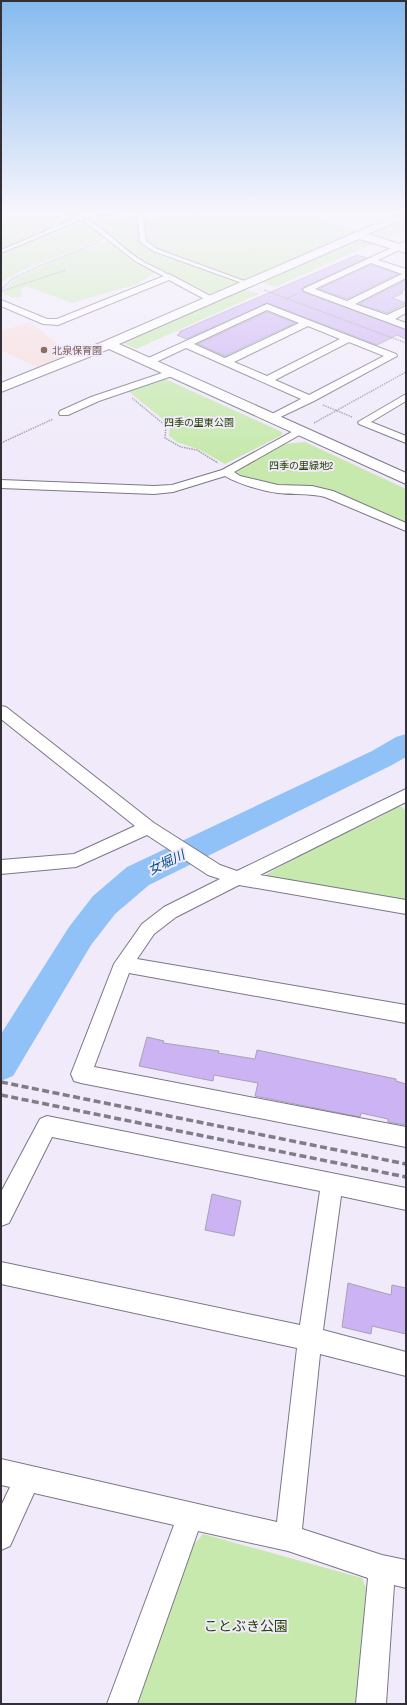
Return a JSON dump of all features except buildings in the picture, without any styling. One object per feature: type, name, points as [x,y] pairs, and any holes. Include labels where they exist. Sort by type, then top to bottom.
[{"type":"street","points":[[1,303],[46,322],[58,322],[126,295]]},
{"type":"street","points":[[201,295],[211,300]]},
{"type":"street","points":[[1,388],[110,344],[223,295]]},
{"type":"street","points":[[322,295],[406,326]]},
{"type":"street","points":[[347,304],[366,295]]},
{"type":"street","points":[[148,362],[267,307],[392,356],[310,400],[272,418]]},
{"type":"street","points":[[387,319],[406,309]]},
{"type":"street","points":[[225,362],[307,323]]},
{"type":"street","points":[[267,380],[348,339]]},
{"type":"street","points":[[110,344],[406,479]]},
{"type":"street","points":[[187,345],[310,400]]},
{"type":"street","points":[[64,413],[95,399],[172,373]]},
{"type":"street","points":[[364,422],[406,397]]},
{"type":"street","points":[[364,422],[406,440]]},
{"type":"street","points":[[1,484],[154,490],[173,488],[226,472],[299,431]]},
{"type":"street","points":[[226,472],[236,478],[278,488],[312,490],[329,494],[406,527]]},
{"type":"street","points":[[1,711],[153,830],[214,870],[237,878],[406,907]]},
{"type":"street","points":[[404,799],[237,878],[170,912],[148,929],[123,964],[81,1074],[406,1137]]},
{"type":"street","points":[[1,868],[76,860],[153,830]]},
{"type":"street","points":[[123,964],[406,1014]]},
{"type":"street","points":[[1,1215],[48,1126],[406,1199]]},
{"type":"street","points":[[288,1538],[310,1340],[332,1183]]},
{"type":"street","points":[[1,1273],[310,1340],[406,1364]]},
{"type":"street","points":[[1,1472],[288,1538],[394,1571],[371,1704]]},
{"type":"street","points":[[1,1537],[27,1478]]},
{"type":"street","points":[[122,1704],[190,1516]]},
{"type":"path","points":[[277,295],[406,343]]},
{"type":"path","points":[[267,307],[294,295]]},
{"type":"path","points":[[299,431],[406,372]]},
{"type":"path","points":[[122,390],[166,426],[165,438],[181,447],[197,450],[223,467],[226,472]]},
{"type":"path","points":[[310,400],[364,422]]},
{"type":"path","points":[[1,443],[64,413]]},
{"type":"shaded area","points":[[29,322],[73,355],[38,368],[1,350],[1,331]]},
{"type":"green space","points":[[6,295],[22,295],[22,297],[11,297]]},
{"type":"green space","points":[[49,295],[101,295],[72,303]]},
{"type":"green space","points":[[231,295],[258,295],[136,349],[123,343],[125,340]]},
{"type":"green space","name":"四季の里東公園","points":[[163,378],[282,432],[282,435],[225,464],[200,450],[177,442],[169,436],[170,425],[128,391],[128,389]]},
{"type":"green space","name":"四季の里緑地2","points":[[305,442],[406,489],[406,525],[354,504],[240,477],[234,472],[284,444]]},
{"type":"green space","points":[[398,806],[402,807],[406,811],[406,903],[267,878],[267,874],[317,846],[380,817]]},
{"type":"green space","name":"ことぶき公園","points":[[203,1534],[362,1578],[366,1588],[356,1704],[138,1704],[191,1548]]},
{"type":"waterway","name":"女堀川","points":[[1,1065],[80,936],[104,905],[138,876],[382,758],[406,744]]},
{"type":"railway","points":[[1,1082],[406,1164]]},
{"type":"railway","points":[[1,1095],[406,1177]]},
{"type":"place","name":"北泉保育園","points":[[44,350]]}]
